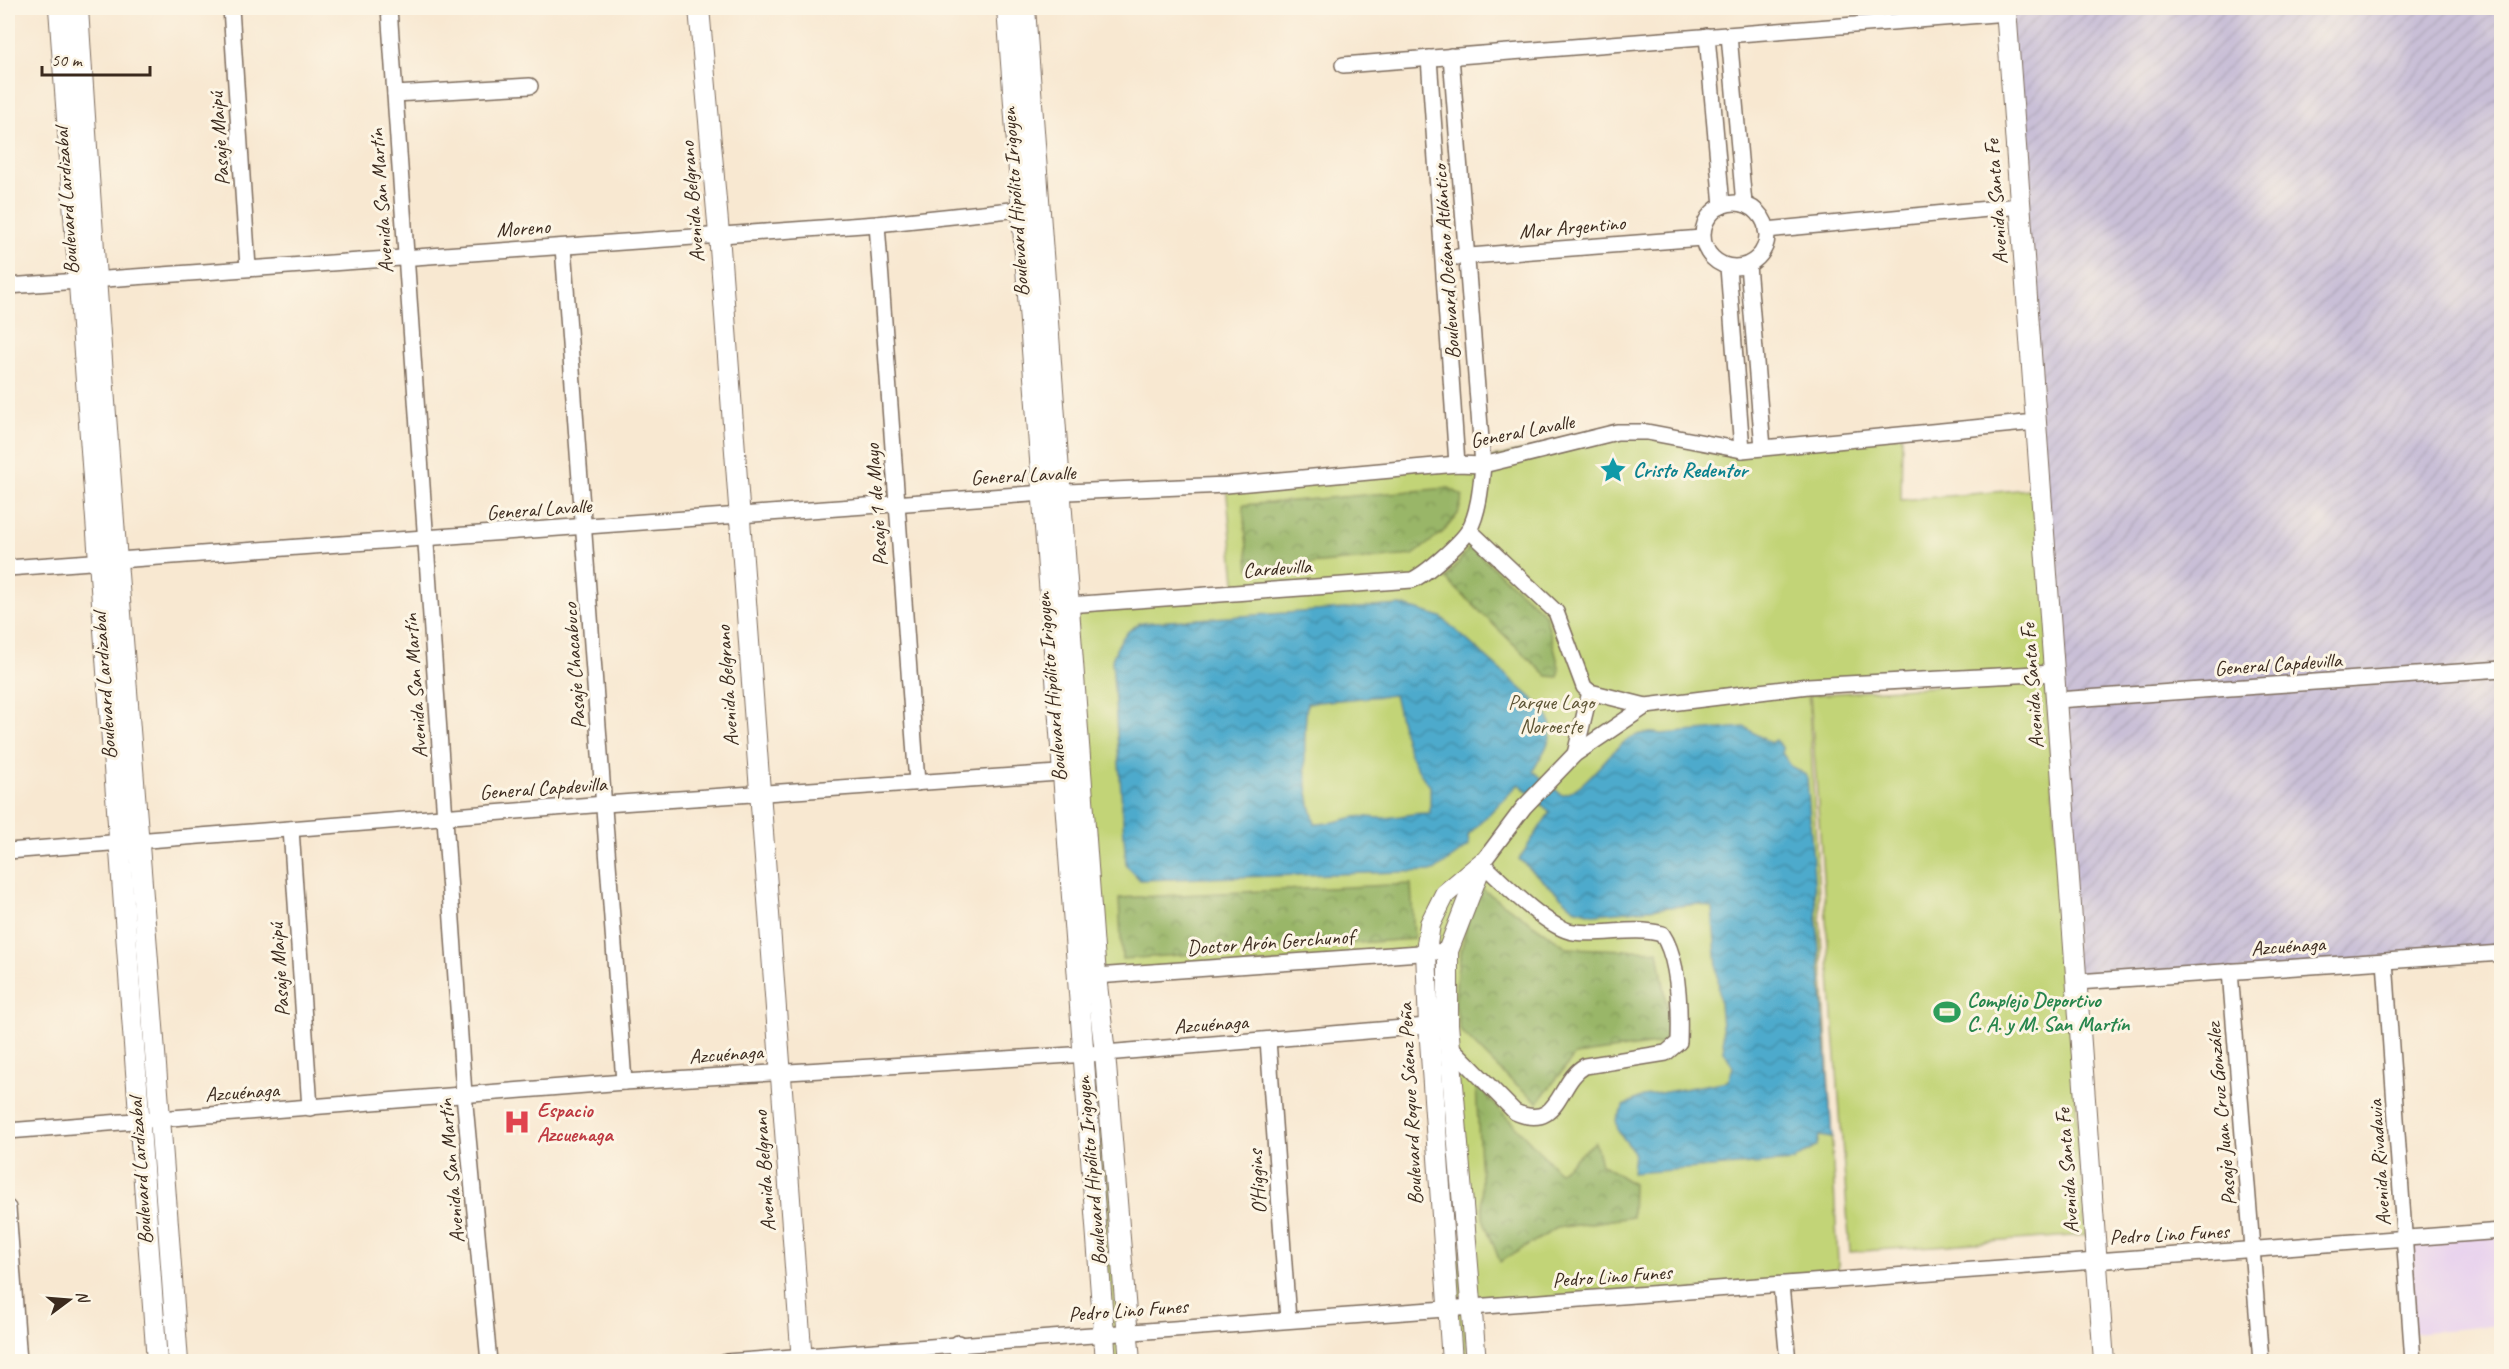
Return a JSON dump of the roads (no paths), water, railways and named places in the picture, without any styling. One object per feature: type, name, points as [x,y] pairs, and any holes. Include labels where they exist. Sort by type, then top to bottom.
[{"type":"street","name":"Boulevard Lardizabal","points":[[59,8],[88,281],[130,843],[160,1118],[178,1362]]},
{"type":"street","name":"Boulevard Lardizabal","points":[[78,8],[88,281]]},
{"type":"street","name":"Pasaje Maipú","points":[[231,8],[248,268]]},
{"type":"street","name":"Avenida San Martín","points":[[389,8],[464,1094],[489,1362]]},
{"type":"street","name":"Avenida Belgrano","points":[[699,8],[719,234],[801,1359]]},
{"type":"street","name":"Boulevard Hipólito Irigoyen","points":[[1007,8],[1032,208]]},
{"type":"street","name":"Boulevard Hipólito Irigoyen","points":[[1025,8],[1032,208],[1073,772],[1105,1053],[1130,1362]]},
{"type":"street","points":[[1343,65],[1729,35],[2006,10]]},
{"type":"street","name":"Avenida Santa Fe","points":[[2006,10],[2104,1362]]},
{"type":"street","points":[[1729,35],[1744,204]]},
{"type":"street","points":[[1707,36],[1722,206]]},
{"type":"street","name":"Boulevard Océano Atlántico","points":[[1451,56],[1483,465],[1480,491],[1469,530]]},
{"type":"street","name":"Boulevard Océano Atlántico","points":[[1429,58],[1445,258],[1457,464]]},
{"type":"street","points":[[395,93],[530,86]]},
{"type":"street","points":[[1744,204],[1759,214],[1766,230],[1765,247],[1748,265],[1728,267],[1710,257],[1702,238],[1707,218],[1722,206],[1744,204]]},
{"type":"street","points":[[1766,230],[2020,206]]},
{"type":"street","name":"Moreno","points":[[8,286],[877,224],[1032,208]]},
{"type":"street","name":"Pasaje 1 de Mayo","points":[[877,224],[917,783]]},
{"type":"street","name":"Mar Argentino","points":[[1445,258],[1702,238]]},
{"type":"street","name":"Pasaje Chacabuco","points":[[563,247],[624,1082]]},
{"type":"street","points":[[1748,265],[1763,448]]},
{"type":"street","points":[[1728,267],[1742,450]]},
{"type":"street","name":"General Lavalle","points":[[8,568],[1052,493],[1226,485],[1457,464],[1483,465],[1617,432],[1647,432],[1742,450],[2036,422]]},
{"type":"street","name":"Boulevard Hipólito Irigoyen","points":[[1052,493],[1068,605],[1084,1054],[1106,1362]]},
{"type":"street","points":[[1469,530],[1556,612],[1578,676],[1590,692],[1646,706],[1808,686],[2055,674]]},
{"type":"street","name":"Cardevilla","points":[[1068,605],[1412,580],[1424,574],[1469,530]]},
{"type":"street","name":"General Capdevilla","points":[[2057,700],[2502,669]]},
{"type":"street","points":[[1575,754],[1590,692]]},
{"type":"street","name":"Boulevard Roque Sáenz Peña","points":[[1452,1362],[1447,1308],[1438,1025],[1426,951],[1430,924],[1445,894],[1482,863],[1524,807],[1552,776],[1575,754],[1646,706]]},
{"type":"street","name":"General Capdevilla","points":[[8,851],[605,804],[1073,772]]},
{"type":"street","name":"Pasaje Maipú","points":[[291,829],[310,1108]]},
{"type":"street","name":"Boulevard Lardizabal","points":[[130,843],[139,1120],[157,1362]]},
{"type":"street","points":[[1450,1046],[1515,1112],[1527,1118],[1545,1115],[1557,1105],[1574,1072],[1585,1066],[1666,1053],[1679,1042],[1680,1022],[1671,947],[1662,934],[1646,930],[1614,933],[1561,930],[1482,863]]},
{"type":"street","name":"Boulevard Roque Sáenz Peña","points":[[1476,1362],[1450,1046],[1438,1025],[1448,951],[1482,863]]},
{"type":"street","name":"Doctor Arón Gerchunof","points":[[1096,976],[1448,951]]},
{"type":"street","name":"Azcuénaga","points":[[2077,982],[2502,952]]},
{"type":"street","name":"Avenida Rivadavia","points":[[2385,961],[2413,1362]]},
{"type":"street","name":"Pasaje Juan Cruz González","points":[[2230,971],[2261,1362]]},
{"type":"street","name":"Azcuénaga","points":[[8,1131],[624,1082],[1105,1053],[1438,1025]]},
{"type":"street","name":"O'Higgins","points":[[1268,1040],[1288,1320]]},
{"type":"street","points":[[8,1208],[19,1362]]},
{"type":"street","name":"Pedro Lino Funes","points":[[726,1362],[801,1359],[958,1343],[1104,1332],[1781,1285],[2502,1231]]},
{"type":"street","points":[[1781,1285],[1788,1362]]},
{"type":"street","points":[[958,1343],[959,1362]]},
{"type":"water","points":[[1401,605],[1441,617],[1545,710],[1551,734],[1533,771],[1562,795],[1575,789],[1632,737],[1645,733],[1661,734],[1745,727],[1770,743],[1775,740],[1782,747],[1782,753],[1791,766],[1807,776],[1832,1138],[1819,1136],[1817,1146],[1793,1161],[1632,1173],[1634,1152],[1618,1131],[1616,1119],[1625,1105],[1643,1096],[1728,1081],[1733,1067],[1724,1051],[1712,908],[1700,904],[1596,914],[1574,908],[1519,859],[1550,812],[1519,784],[1468,835],[1469,846],[1434,871],[1140,880],[1126,865],[1112,660],[1122,638],[1140,623]],"holes":[[[1394,695],[1410,754],[1421,775],[1430,786],[1430,813],[1386,818],[1359,816],[1331,823],[1315,824],[1308,794],[1305,764],[1307,703]]]},
{"type":"place","name":"Cristo Redentor","points":[[1613,470]]},
{"type":"place","name":"Complejo Deportivo C. A. y M. San Martín","points":[[1947,1012]]},
{"type":"place","name":"Espacio Azcuenaga","points":[[517,1122]]},
{"type":"park label","name":"Parque Lago Noroeste","points":[[1551,714]]}]
